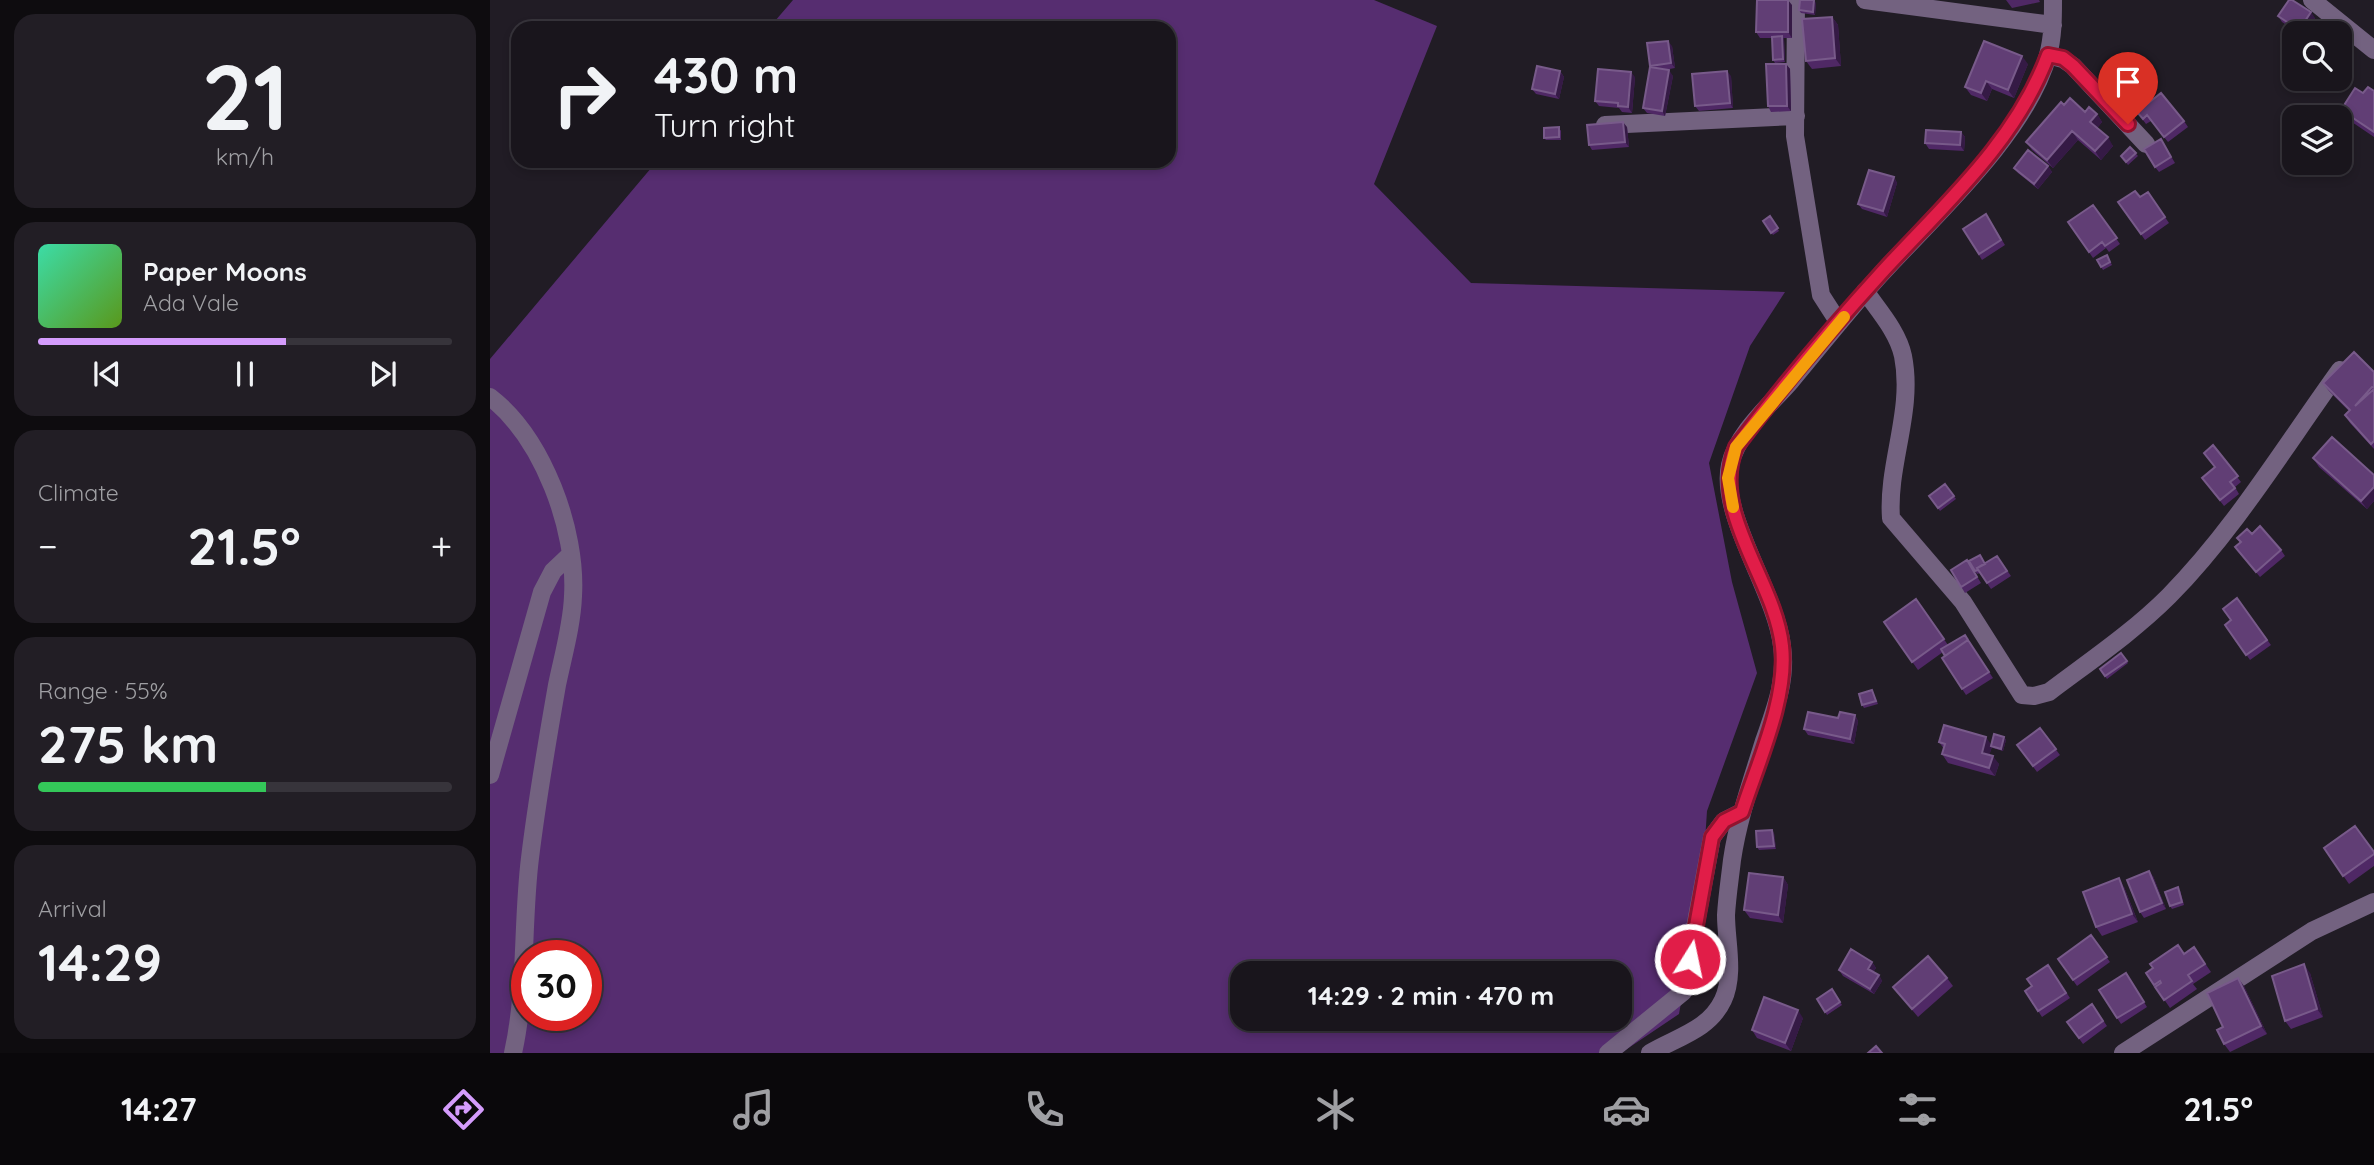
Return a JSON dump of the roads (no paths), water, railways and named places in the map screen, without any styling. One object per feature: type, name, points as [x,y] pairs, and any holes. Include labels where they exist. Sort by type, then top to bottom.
[{"type":"street","points":[[1796,0],[1795,136],[1821,295],[1839,323]]},
{"type":"street","points":[[1865,0],[2053,25]]},
{"type":"street","points":[[1650,1053],[1700,1027],[1719,1008],[1725,997],[1729,984],[1726,914],[1742,812],[1780,696],[1784,670],[1782,643],[1775,617],[1729,495],[1730,462],[1746,433],[1865,291],[1996,149],[2038,83],[2048,55],[2053,25],[2053,0]]},
{"type":"street","points":[[2312,0],[2374,50]]},
{"type":"street","points":[[2048,55],[2063,58],[2073,66],[2146,144]]},
{"type":"street","points":[[1605,125],[1796,116]]},
{"type":"street","points":[[1865,291],[1891,328],[1903,355],[1906,395],[1890,500],[1891,518],[1963,602],[2022,695],[2034,696],[2049,692],[2126,634],[2169,595],[2225,528],[2343,366]]},
{"type":"street","points":[[490,397],[529,441],[555,489],[571,554],[573,596],[540,777],[523,913],[519,1025],[513,1053]]},
{"type":"street","points":[[490,775],[542,592],[554,571],[571,554]]},
{"type":"street","points":[[1608,1053],[1683,992],[1712,837],[1724,821],[1742,812]]},
{"type":"street","points":[[2123,1053],[2312,931],[2374,902]]}]
